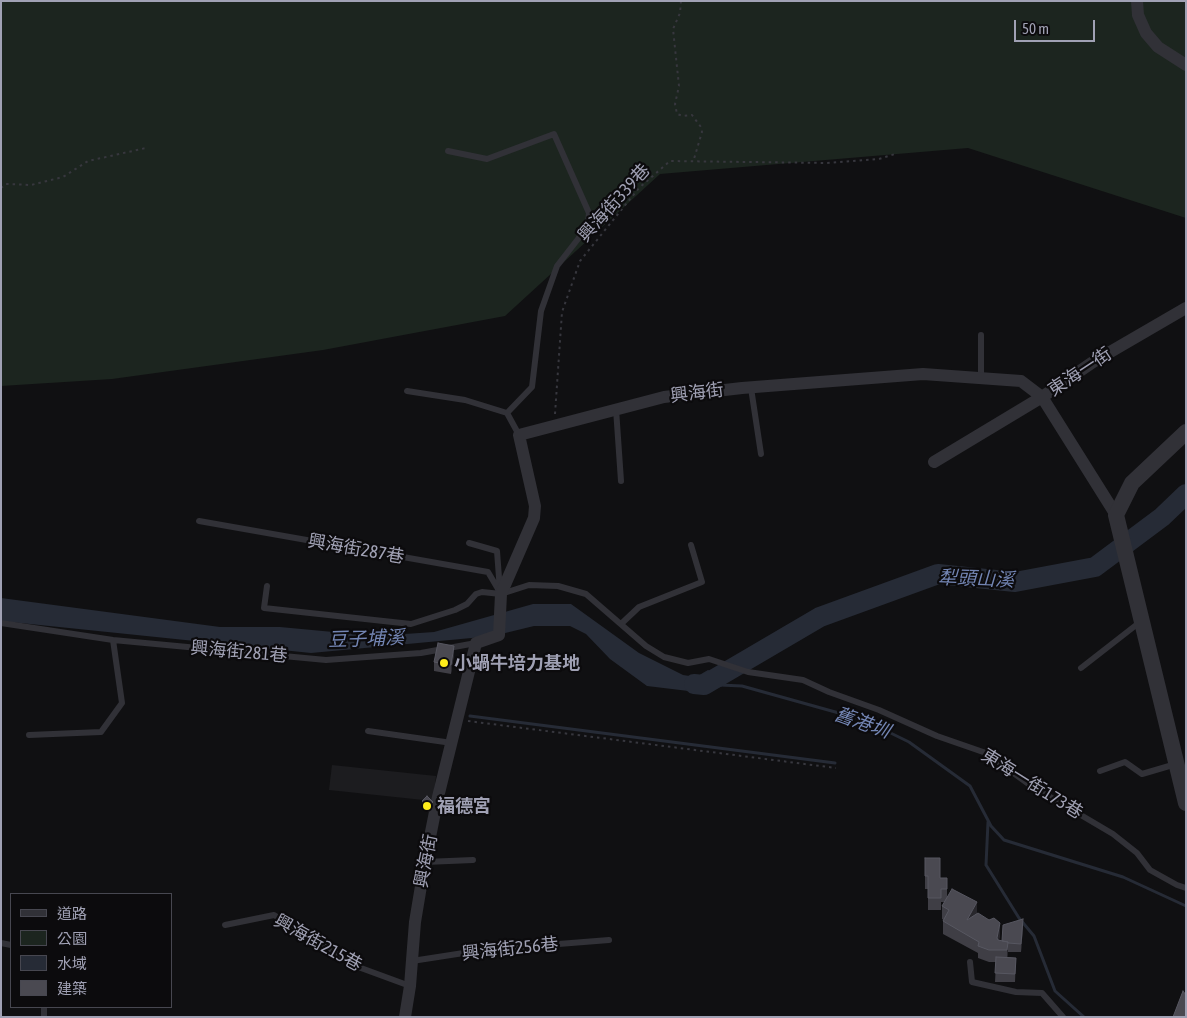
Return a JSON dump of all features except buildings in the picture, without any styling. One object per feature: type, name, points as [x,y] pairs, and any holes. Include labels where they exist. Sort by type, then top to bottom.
[{"type":"street","points":[[1137,1],[1138,15],[1146,33],[1158,47],[1186,65]]},
{"type":"street","name":"東海一街","points":[[1116,516],[1042,397],[1093,362],[1186,308]]},
{"type":"street","name":"興海街","points":[[519,435],[664,397],[923,374],[982,380],[1021,381],[1042,397]]},
{"type":"street","points":[[934,462],[1042,397]]},
{"type":"street","points":[[1186,432],[1132,483],[1116,516],[1186,803]]},
{"type":"street","points":[[476,643],[499,635],[500,594],[534,518],[535,506],[519,435]]},
{"type":"street","name":"興海街","points":[[405,1017],[425,862],[476,643]]},
{"type":"lane","points":[[448,151],[487,159],[554,134],[589,213],[588,223],[557,266],[541,311],[532,387],[507,413]]},
{"type":"lane","points":[[981,336],[982,380]]},
{"type":"lane","points":[[751,388],[761,454]]},
{"type":"lane","points":[[407,391],[465,400],[507,413],[519,435]]},
{"type":"lane","points":[[616,409],[621,481]]},
{"type":"lane","name":"興海街287巷","points":[[199,521],[488,572],[500,594]]},
{"type":"lane","points":[[469,543],[496,551],[500,594]]},
{"type":"lane","points":[[267,586],[264,608],[410,624],[455,610],[467,604],[476,594],[482,592],[500,594],[529,585],[558,586],[586,594],[621,624],[639,607],[702,582],[692,545]]},
{"type":"lane","points":[[1081,668],[1141,622]]},
{"type":"lane","name":"興海街281巷","points":[[1,624],[113,640],[326,660],[421,653],[476,643]]},
{"type":"lane","name":"東海一街173巷","points":[[621,624],[646,646],[664,657],[688,663],[709,659],[748,672],[803,680],[829,692],[879,710],[937,736],[986,753],[1030,785],[1113,834],[1137,853],[1150,870],[1177,886],[1186,888]]},
{"type":"lane","points":[[29,735],[101,732],[122,703],[113,640]]},
{"type":"lane","points":[[368,731],[452,743]]},
{"type":"lane","points":[[1100,771],[1125,762],[1142,774],[1176,764]]},
{"type":"lane","points":[[425,862],[473,860]]},
{"type":"lane","name":"興海街215巷","points":[[225,925],[274,915],[361,968],[410,986]]},
{"type":"lane","name":"興海街256巷","points":[[411,962],[483,950],[610,940]]},
{"type":"lane","points":[[970,962],[972,982],[1016,992],[1042,993],[1063,1017]]},
{"type":"path","points":[[681,1],[680,13],[674,29],[679,86],[675,104],[677,114],[683,116],[692,115],[701,127],[702,132],[694,160]]},
{"type":"path","points":[[1,188],[6,184],[31,185],[63,177],[88,161],[146,148]]},
{"type":"path","name":"興海街339巷","points":[[553,426],[561,355],[562,312],[580,261],[639,188],[670,161],[827,163],[879,159],[895,154]]},
{"type":"path","points":[[458,720],[836,768]]},
{"type":"shaded area","points":[[332,765],[436,776],[433,801],[329,790]]},
{"type":"green space","points":[[1,1],[1186,1],[1186,218],[968,148],[660,174],[505,316],[323,350],[112,379],[1,386]]},
{"type":"water","name":"豆子埔溪","points":[[1,598],[220,627],[280,627],[376,636],[434,632],[533,604],[571,604],[639,653],[683,675],[696,677],[708,670],[724,677],[725,685],[705,693],[647,686],[610,659],[586,634],[570,626],[534,626],[493,636],[311,653],[1,621]]},
{"type":"waterway","name":"犁頭山溪","points":[[694,684],[704,685],[820,617],[938,574],[1015,582],[1095,567],[1162,517],[1186,494]]},
{"type":"waterway","name":"舊港圳","points":[[720,685],[742,686],[864,720],[909,742],[970,786],[991,826],[1004,840],[1123,877],[1186,906]]},
{"type":"waterway","points":[[470,716],[835,763]]},
{"type":"waterway","name":"舊港圳","points":[[988,822],[986,865],[1019,918],[1034,936],[1055,991],[1084,1017]]},
{"type":"place","name":"小蝸牛培力基地","points":[[444,663]]},
{"type":"place","name":"福德宮","points":[[427,806]]}]
